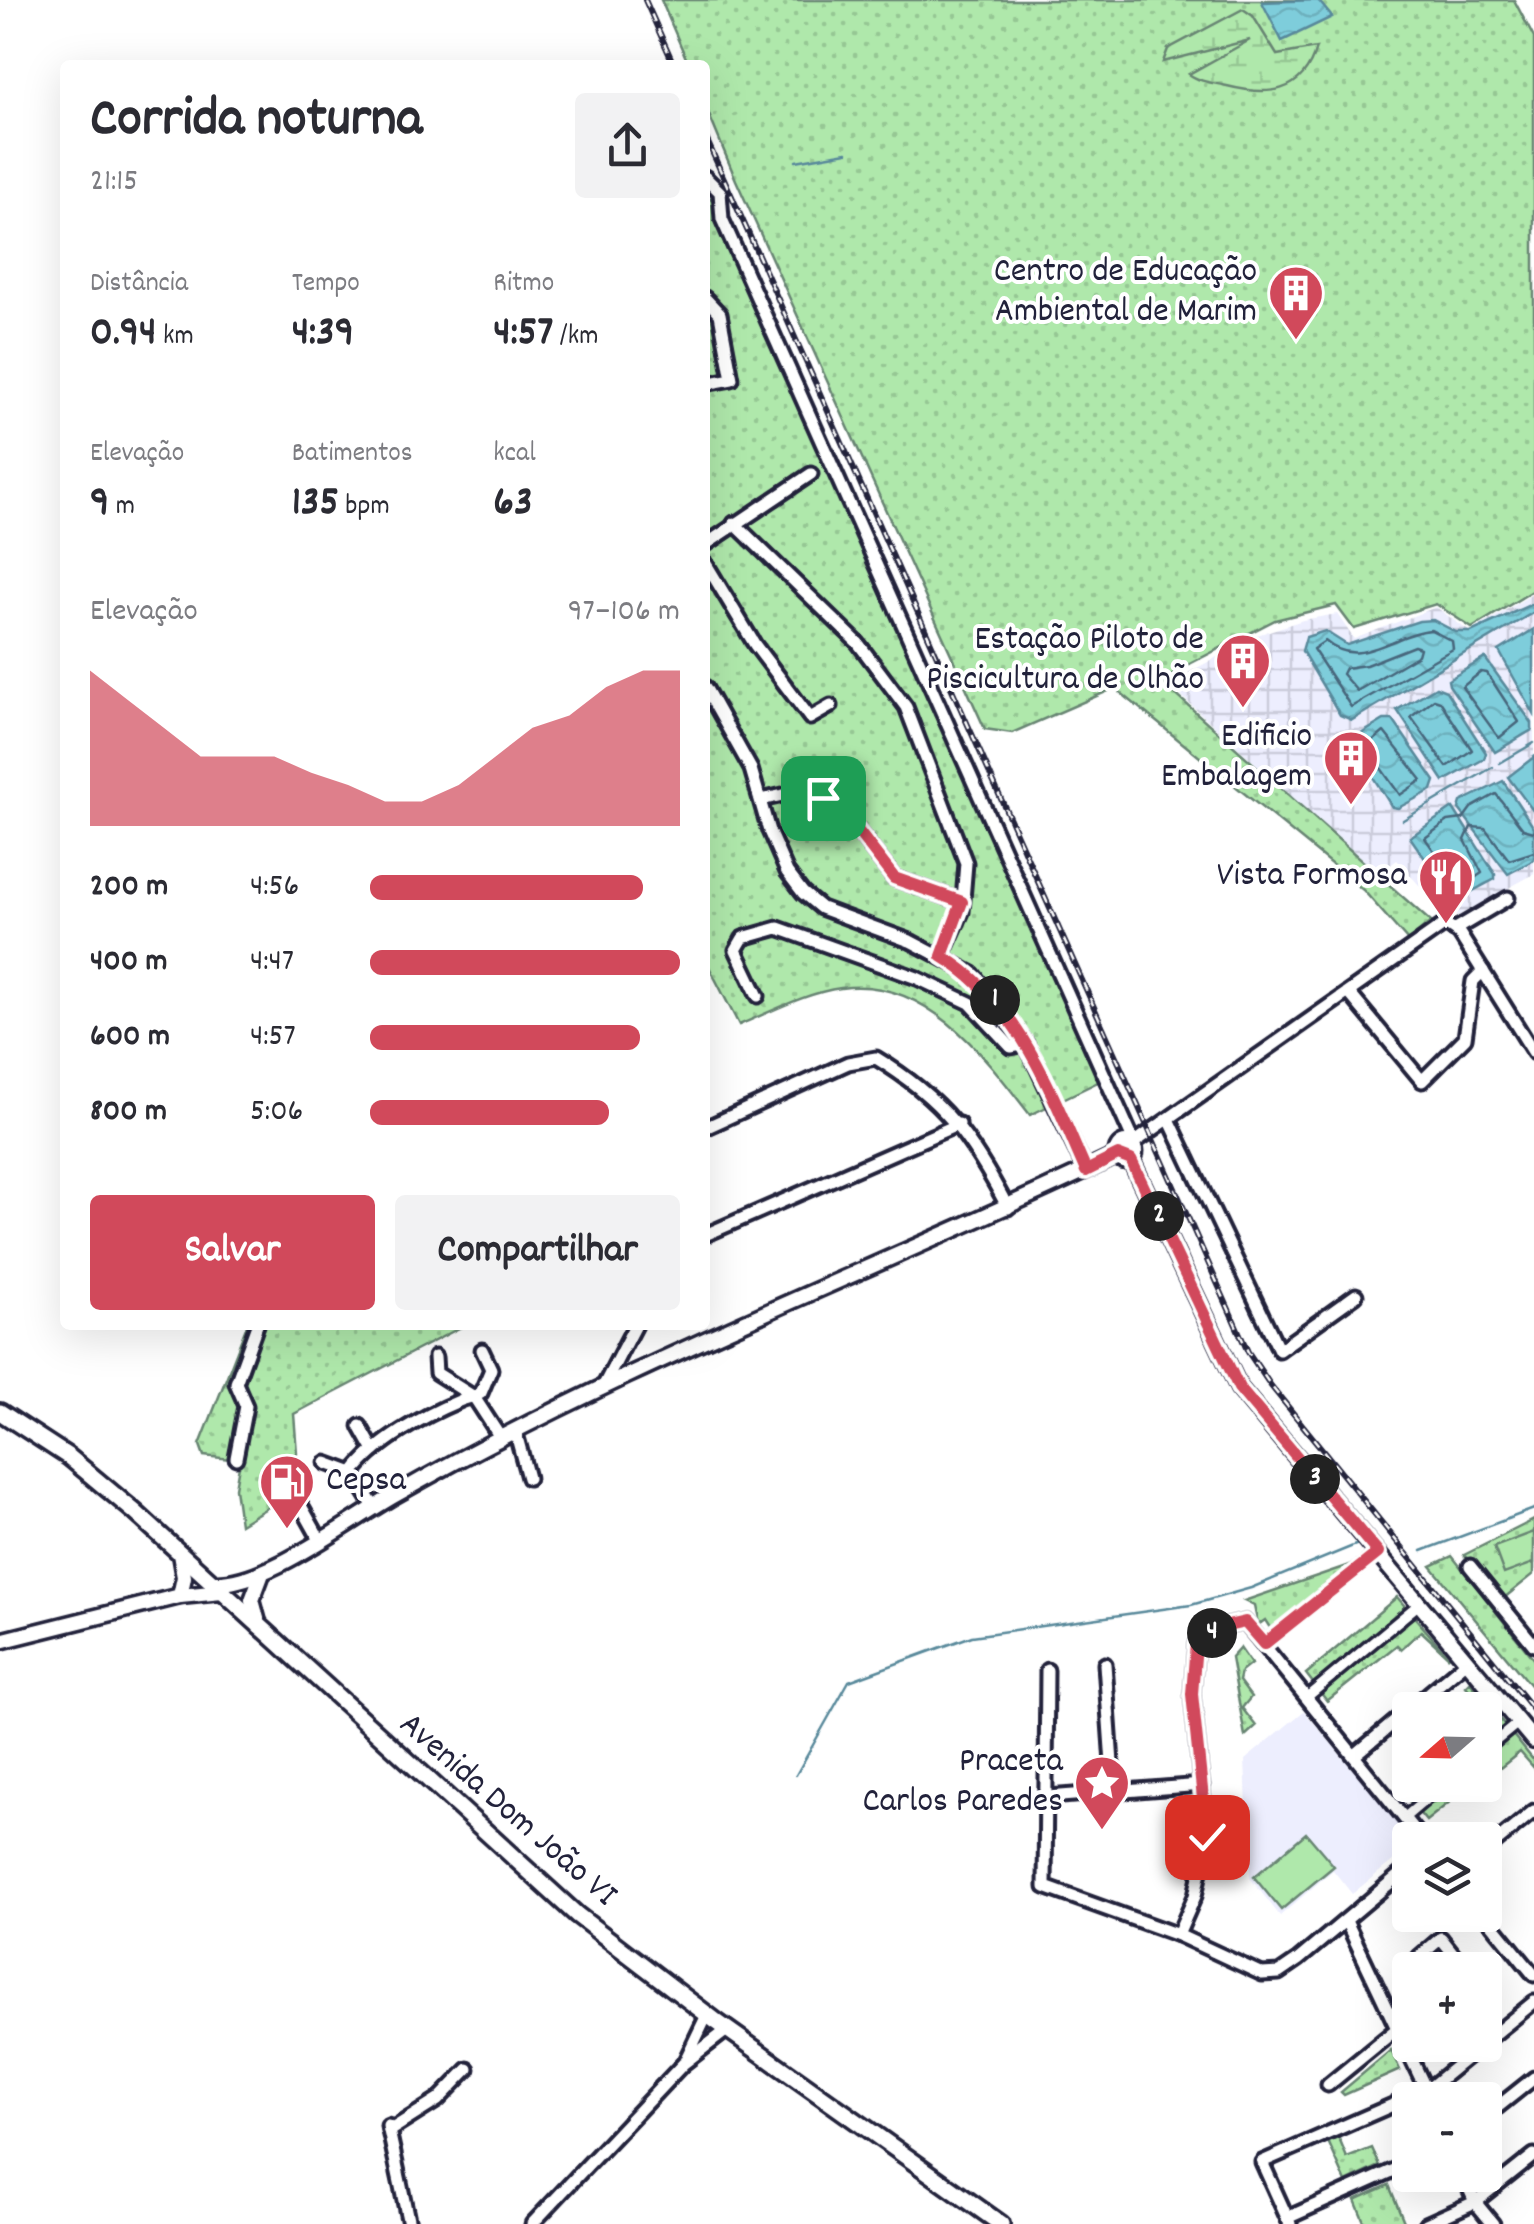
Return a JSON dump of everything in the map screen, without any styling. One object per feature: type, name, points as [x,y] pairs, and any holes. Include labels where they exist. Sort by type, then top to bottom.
[{"type":"main road","name":"Avenida Dom João VI","points":[[0,1412],[69,1458],[180,1554],[576,1915],[727,2030],[1001,2224]]},
{"type":"street","points":[[710,182],[720,192],[722,219],[1128,1151],[1239,1388],[1534,1740]]},
{"type":"street","points":[[710,303],[720,314],[732,379],[710,383]]},
{"type":"street","points":[[710,541],[811,474]]},
{"type":"street","points":[[734,523],[858,642],[906,707],[966,862],[962,902],[942,956]]},
{"type":"street","points":[[710,570],[754,644],[810,718],[832,706]]},
{"type":"street","points":[[710,696],[750,769],[787,872],[802,894],[820,908],[942,956],[973,974],[1026,1044],[1086,1171]]},
{"type":"street","points":[[761,800],[796,792],[823,798],[844,813],[894,878],[962,902]]},
{"type":"street","points":[[1454,930],[1508,898]]},
{"type":"street","points":[[0,1641],[185,1592],[248,1586],[319,1538],[500,1437],[1128,1151],[1445,924],[1454,930],[1483,971],[1534,1052]]},
{"type":"street","points":[[758,996],[736,950],[743,938],[778,928],[917,978],[970,1004],[1011,1047],[1026,1044]]},
{"type":"street","points":[[1349,993],[1422,1081],[1465,1038],[1474,981],[1483,971]]},
{"type":"street","points":[[710,1126],[848,1063],[876,1058],[918,1084],[959,1124],[1008,1208]]},
{"type":"street","points":[[1169,1119],[1278,1350],[1356,1295]]},
{"type":"street","points":[[710,1233],[959,1124]]},
{"type":"street","points":[[236,1458],[246,1406],[236,1383],[255,1330]]},
{"type":"street","points":[[603,1387],[633,1330]]},
{"type":"street","points":[[354,1473],[374,1451],[462,1398],[474,1398],[481,1393],[491,1369],[482,1350]]},
{"type":"street","points":[[435,1357],[436,1372],[474,1398],[500,1437]]},
{"type":"street","points":[[360,1426],[374,1451]]},
{"type":"street","points":[[515,1430],[528,1478]]},
{"type":"street","points":[[326,1463],[354,1473],[374,1507]]},
{"type":"street","points":[[296,1472],[286,1479],[319,1538]]},
{"type":"street","points":[[1264,1644],[1377,1552]]},
{"type":"street","points":[[180,1554],[185,1592]]},
{"type":"street","points":[[1470,1566],[1532,1640]]},
{"type":"street","points":[[185,1592],[248,1586]]},
{"type":"street","points":[[248,1586],[259,1626]]},
{"type":"street","points":[[1307,1697],[1420,1604]]},
{"type":"street","points":[[1178,1935],[1196,1896],[1207,1837],[1192,1694],[1196,1644],[1219,1628],[1245,1622],[1407,1822]]},
{"type":"street","points":[[1354,1756],[1467,1662]]},
{"type":"street","points":[[1105,1664],[1114,1792]]},
{"type":"street","points":[[1047,1670],[1045,1886],[1178,1935],[1262,1974],[1280,1972],[1392,1881]]},
{"type":"street","points":[[1502,1736],[1518,1722]]},
{"type":"street","points":[[1048,1797],[1202,1785]]},
{"type":"street","points":[[1404,1818],[1423,1802]]},
{"type":"street","points":[[1502,1837],[1534,1810]]},
{"type":"street","points":[[1346,1921],[1392,2016]]},
{"type":"street","points":[[1499,1932],[1534,1975]]},
{"type":"street","points":[[1425,1952],[1441,1938],[1452,1952]]},
{"type":"street","points":[[1502,2028],[1534,2002]]},
{"type":"street","points":[[683,2064],[707,2015]]},
{"type":"street","points":[[532,2224],[683,2064],[727,2030]]},
{"type":"street","points":[[1328,2085],[1392,2033]]},
{"type":"street","points":[[1443,2082],[1464,2062]]},
{"type":"street","points":[[409,2224],[388,2128],[438,2100],[468,2068]]},
{"type":"street","points":[[1502,2103],[1534,2078]]},
{"type":"street","points":[[1392,2110],[1262,2162],[1288,2221],[1392,2172]]},
{"type":"street","points":[[1426,2224],[1475,2202],[1534,2155]]},
{"type":"street","points":[[1471,2192],[1493,2224]]},
{"type":"shaded area","name":"Estação Piloto de Piscicultura de Olhão","points":[[1534,593],[1534,874],[1458,916],[1441,910],[1397,860],[1378,875],[1168,684],[1257,635],[1303,620],[1337,614],[1354,639],[1436,607],[1470,632]]},
{"type":"shaded area","points":[[1304,1711],[1396,1822],[1392,1822],[1392,1862],[1352,1894],[1333,1870],[1280,1916],[1250,1878],[1245,1760]]},
{"type":"green space","points":[[661,0],[1514,0],[1534,38],[1534,590],[1472,628],[1436,604],[1354,629],[1336,605],[1275,620],[1176,671],[1164,684],[1431,922],[1408,941],[1363,890],[1115,688],[1012,733],[985,729],[710,117],[710,60],[687,60]]},
{"type":"green space","points":[[1243,9],[1253,16],[1277,55],[1316,48],[1310,64],[1293,83],[1256,91],[1207,82],[1189,74],[1250,40],[1163,62],[1168,49]]},
{"type":"green space","points":[[710,198],[727,214],[1100,1081],[1030,1115],[973,1046],[950,1025],[900,994],[872,988],[828,990],[739,1025],[710,969]]},
{"type":"green space","points":[[245,1330],[455,1330],[294,1414],[297,1453],[273,1474],[283,1498],[240,1524],[235,1488],[240,1460],[204,1456],[200,1445]]},
{"type":"green space","points":[[1534,1520],[1534,1574],[1504,1598],[1464,1555]]},
{"type":"green space","points":[[1534,1532],[1534,1563],[1504,1574],[1494,1547]]},
{"type":"green space","points":[[1452,1556],[1534,1660],[1534,1690],[1431,1566]]},
{"type":"green space","points":[[1361,1561],[1272,1631],[1265,1620],[1258,1625],[1254,1606],[1244,1601]]},
{"type":"green space","points":[[1397,1597],[1449,1657],[1421,1631],[1401,1649],[1397,1645],[1327,1701],[1306,1674]]},
{"type":"green space","points":[[1240,1648],[1251,1664],[1241,1672],[1239,1681],[1251,1697],[1242,1708],[1256,1726],[1245,1736],[1231,1658]]},
{"type":"green space","points":[[1502,1722],[1534,1761],[1534,1768],[1520,1752],[1502,1766]]},
{"type":"green space","points":[[1411,1802],[1450,1802],[1426,1821]]},
{"type":"green space","points":[[1306,1833],[1334,1866],[1281,1910],[1254,1877]]},
{"type":"green space","points":[[1391,2050],[1392,2062],[1396,2062],[1400,2070],[1344,2095],[1341,2092]]},
{"type":"green space","points":[[1337,2134],[1347,2158],[1372,2148],[1380,2166],[1346,2182],[1327,2139]]},
{"type":"green space","points":[[1389,2185],[1405,2224],[1365,2224],[1355,2200]]},
{"type":"water","points":[[1318,0],[1332,17],[1282,41],[1262,2]]},
{"type":"water","points":[[1534,603],[1534,612],[1352,720],[1340,715],[1302,651],[1306,637],[1325,631],[1347,645],[1419,621],[1433,620],[1456,632],[1471,632]]},
{"type":"water","points":[[1534,629],[1534,714],[1499,651]]},
{"type":"water","points":[[1485,658],[1532,723],[1532,730],[1495,752],[1448,680]]},
{"type":"water","points":[[1436,687],[1446,691],[1486,753],[1484,759],[1444,781],[1397,710]]},
{"type":"water","points":[[1384,720],[1393,720],[1435,781],[1432,790],[1398,808],[1392,807],[1354,747],[1353,739]]},
{"type":"water","points":[[1534,757],[1534,812],[1508,777]]},
{"type":"water","points":[[1503,781],[1534,828],[1534,860],[1508,874],[1459,809],[1461,802]]},
{"type":"water","points":[[1453,808],[1495,874],[1495,879],[1458,899],[1444,886],[1410,837]]},
{"type":"waterway","points":[[796,161],[847,152]]},
{"type":"waterway","points":[[1500,763],[1534,743]]},
{"type":"waterway","points":[[1403,820],[1493,767]]},
{"type":"waterway","points":[[1422,1551],[1534,1509]]},
{"type":"waterway","points":[[796,1775],[849,1681],[972,1636],[1191,1605],[1251,1588],[1358,1544]]},
{"type":"railway","points":[[645,0],[672,60]]},
{"type":"railway","points":[[710,147],[1248,1352],[1271,1386],[1534,1711]]},
{"type":"place","name":"Centro de Educação Ambiental de Marim","points":[[1296,342]]},
{"type":"place","name":"Estação Piloto de Piscicultura de Olhão","points":[[1243,710]]},
{"type":"place","name":"Edificio Embalagem","points":[[1351,807]]},
{"type":"place","name":"Vista Formosa","points":[[1446,926]]},
{"type":"place","name":"Cepsa","points":[[287,1531]]},
{"type":"place","name":"Praceta Carlos Paredes","points":[[1102,1832]]},
{"type":"route","points":[[823,798],[844,813],[894,878],[962,902],[962,912],[942,956],[973,974],[1002,1008],[1026,1044],[1086,1171],[1118,1155],[1121,1160],[1131,1160],[1239,1388],[1378,1553],[1264,1644],[1245,1622],[1219,1628],[1196,1644],[1192,1694],[1207,1837]]}]
